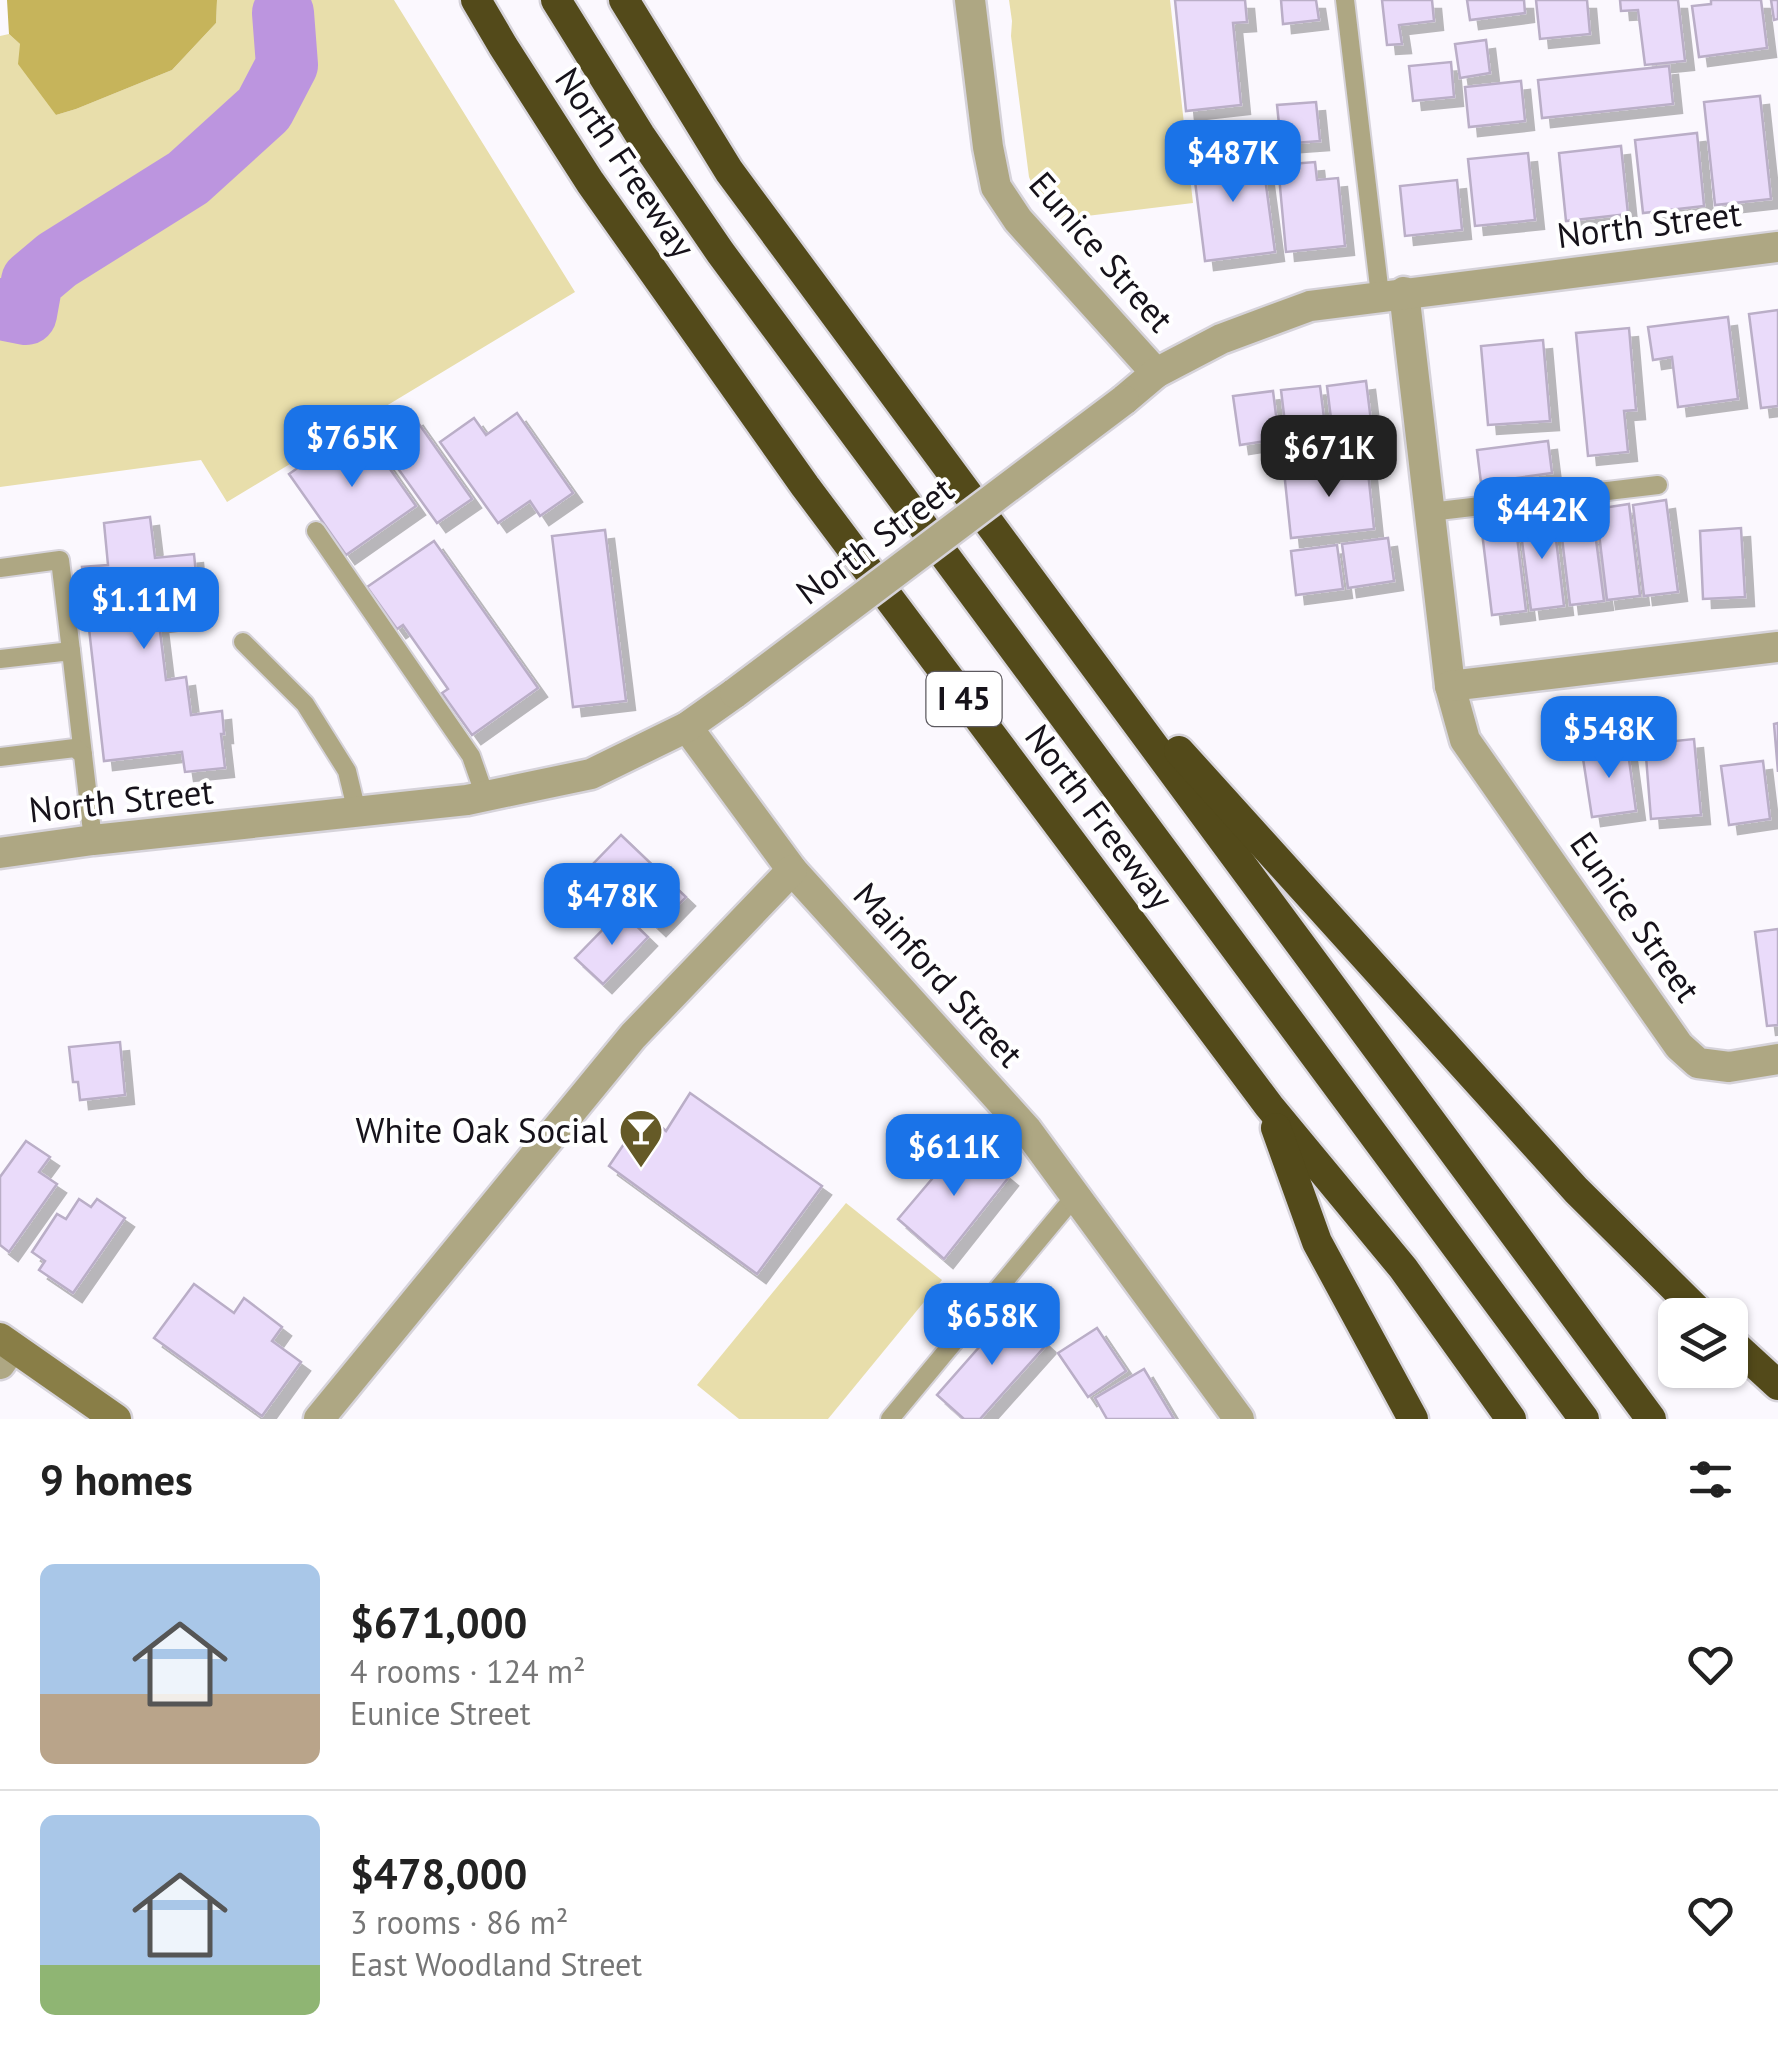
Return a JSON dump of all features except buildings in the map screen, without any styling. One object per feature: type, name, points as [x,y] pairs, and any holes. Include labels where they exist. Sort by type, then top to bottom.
[{"type":"highway","name":"North Freeway","points":[[476,0],[590,182],[804,486],[1269,1106],[1403,1268],[1511,1419]]},
{"type":"highway","name":"North Freeway","points":[[556,0],[640,135],[720,252],[1584,1419]]},
{"type":"highway","points":[[624,0],[729,170],[1652,1419]]},
{"type":"highway","points":[[1069,630],[1576,1190],[1685,1298]]},
{"type":"highway","points":[[1269,1106],[1317,1242],[1412,1419]]},
{"type":"highway","points":[[1748,1357],[1778,1384]]},
{"type":"main road","points":[[4,1350],[116,1419]]},
{"type":"street","name":"Eunice Street","points":[[970,0],[996,187],[1018,220],[1156,374]]},
{"type":"street","name":"North Street","points":[[0,853],[485,796],[591,774],[686,727],[1156,374],[1221,339],[1310,306],[1778,247]]},
{"type":"street","name":"Eunice Street","points":[[1392,294],[1430,512],[1450,686],[1464,740],[1680,1046],[1698,1063],[1729,1067],[1778,1059]]},
{"type":"street","points":[[1450,686],[1778,648]]},
{"type":"street","name":"Mainford Street","points":[[686,727],[792,870],[1027,1130],[1239,1419]]},
{"type":"street","points":[[319,1419],[633,1036],[792,870]]},
{"type":"lane","points":[[1346,0],[1392,294]]},
{"type":"lane","points":[[1430,512],[1658,485]]},
{"type":"lane","points":[[316,531],[471,756],[485,796]]},
{"type":"lane","points":[[0,568],[60,560],[94,840]]},
{"type":"lane","points":[[243,642],[306,704],[347,770],[357,812]]},
{"type":"lane","points":[[0,659],[70,651]]},
{"type":"lane","points":[[0,758],[75,748],[84,755]]},
{"type":"lane","points":[[890,1419],[1074,1196]]},
{"type":"shaded area","points":[[7,0],[217,0],[216,23],[172,70],[56,115],[18,64],[20,44],[9,34]]},
{"type":"shaded area","points":[[217,0],[394,0],[575,292],[227,502],[201,460],[0,487],[0,36],[9,34],[20,44],[56,115],[172,70],[216,23]]},
{"type":"shaded area","points":[[1009,0],[1170,0],[1193,203],[1054,220],[1040,202],[1029,177]]},
{"type":"shaded area","points":[[846,1203],[942,1280],[828,1419],[739,1419],[697,1385]]},
{"type":"waterway","points":[[0,309],[26,314],[32,281],[57,260],[188,178],[264,109],[287,65],[283,13]]},
{"type":"place","name":"White Oak Social","points":[[641,1169]]}]
